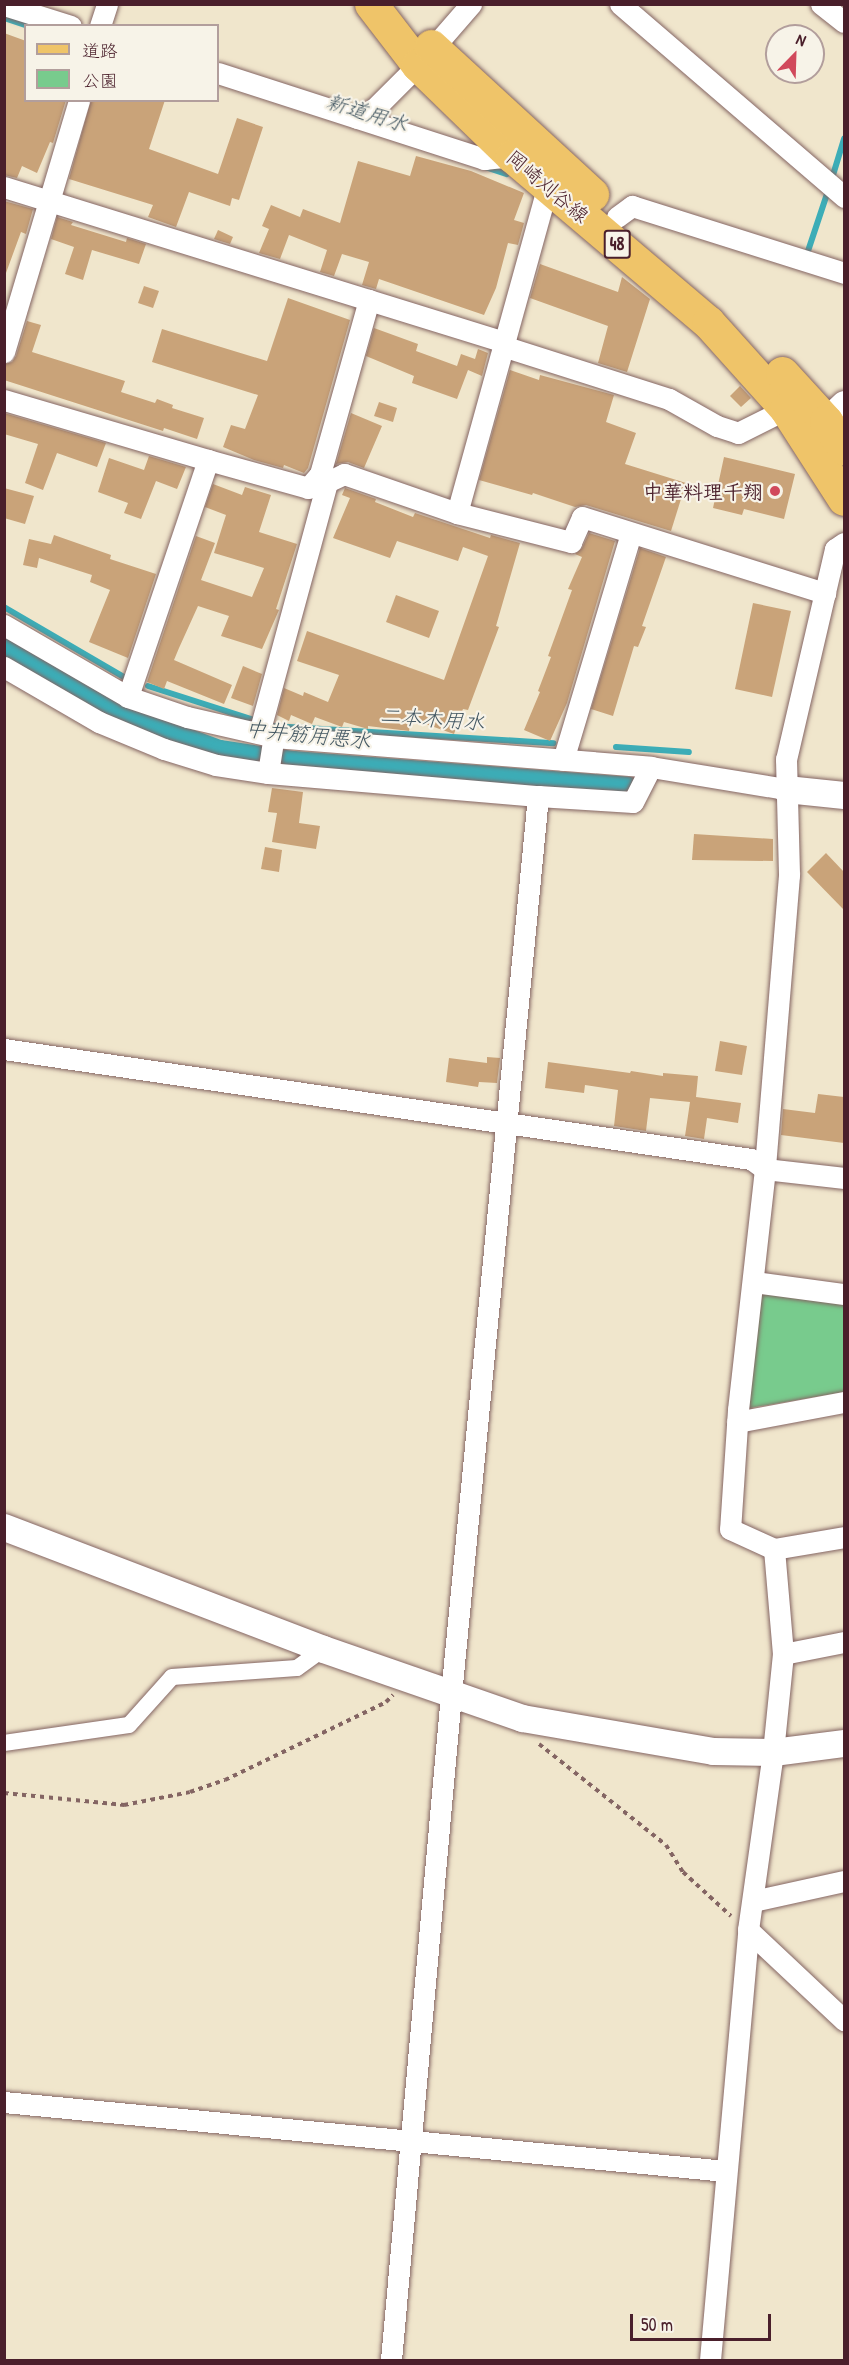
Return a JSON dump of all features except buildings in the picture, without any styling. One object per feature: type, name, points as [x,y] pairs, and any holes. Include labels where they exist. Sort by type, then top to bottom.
[{"type":"main road","name":"岡崎刈谷線","points":[[371,4],[425,57],[512,156],[708,322],[786,409],[844,499]]},
{"type":"main road","name":"岡崎刈谷線","points":[[399,4],[425,57],[617,217],[835,413],[844,449]]},
{"type":"street","points":[[101,24],[107,4]]},
{"type":"street","points":[[357,118],[375,108],[425,57],[471,4]]},
{"type":"street","points":[[620,4],[844,196]]},
{"type":"street","points":[[821,4],[844,22]]},
{"type":"street","points":[[4,5],[65,24]]},
{"type":"street","points":[[219,73],[484,159],[512,156]]},
{"type":"street","points":[[4,352],[13,291],[50,202],[78,102]]},
{"type":"street","points":[[457,513],[548,185]]},
{"type":"street","points":[[4,188],[504,342],[509,348],[669,399],[717,426],[738,433],[786,409]]},
{"type":"street","points":[[617,217],[632,206],[844,273]]},
{"type":"street","points":[[268,773],[266,735],[323,478],[369,300]]},
{"type":"street","points":[[4,400],[308,488],[323,478],[344,474],[457,513],[572,542],[582,517],[825,593]]},
{"type":"street","points":[[128,697],[208,460]]},
{"type":"street","points":[[563,760],[631,532]]},
{"type":"street","points":[[844,543],[835,549],[786,759],[789,875],[765,1169],[737,1422],[730,1529],[774,1549],[844,1537]]},
{"type":"street","points":[[4,625],[128,697],[187,717],[266,735],[651,767],[786,789],[844,795]]},
{"type":"street","points":[[4,668],[99,722],[164,749],[216,765],[268,773],[633,802],[651,767]]},
{"type":"street","points":[[391,2361],[451,1694],[538,796]]},
{"type":"street","points":[[4,1049],[751,1159],[765,1169],[844,1178]]},
{"type":"street","points":[[754,1282],[844,1294]]},
{"type":"street","points":[[737,1422],[844,1402]]},
{"type":"street","points":[[4,1527],[409,1681],[522,1718],[713,1751],[773,1752],[844,1743]]},
{"type":"street","points":[[710,2361],[748,1930],[773,1752],[783,1654],[774,1549]]},
{"type":"street","points":[[783,1654],[844,1642]]},
{"type":"street","points":[[4,1743],[129,1725],[172,1677],[297,1668],[323,1649]]},
{"type":"street","points":[[753,1901],[844,1881]]},
{"type":"street","points":[[748,1930],[844,2020]]},
{"type":"street","points":[[4,2102],[726,2170]]},
{"type":"path","points":[[4,1793],[124,1805],[190,1792],[225,1780],[386,1702],[409,1681]]},
{"type":"path","points":[[522,1718],[531,1737],[666,1845],[682,1872],[748,1930]]},
{"type":"green space","points":[[754,1282],[844,1294],[844,1392],[738,1410]]},
{"type":"waterway","name":"新道用水","points":[[4,18],[24,24]]},
{"type":"waterway","points":[[833,175],[844,139]]},
{"type":"waterway","name":"新道用水","points":[[485,167],[507,174]]},
{"type":"waterway","points":[[807,254],[827,194]]},
{"type":"waterway","name":"二本木用水","points":[[4,607],[127,679]]},
{"type":"waterway","name":"中井筋用悪水","points":[[4,648],[111,710],[220,750],[294,761],[629,787]]},
{"type":"waterway","name":"二本木用水","points":[[148,686],[257,721]]},
{"type":"waterway","name":"二本木用水","points":[[273,726],[553,743]]},
{"type":"waterway","name":"二本木用水","points":[[616,747],[689,752]]},
{"type":"place","name":"中華料理千翔","points":[[775,491]]}]
